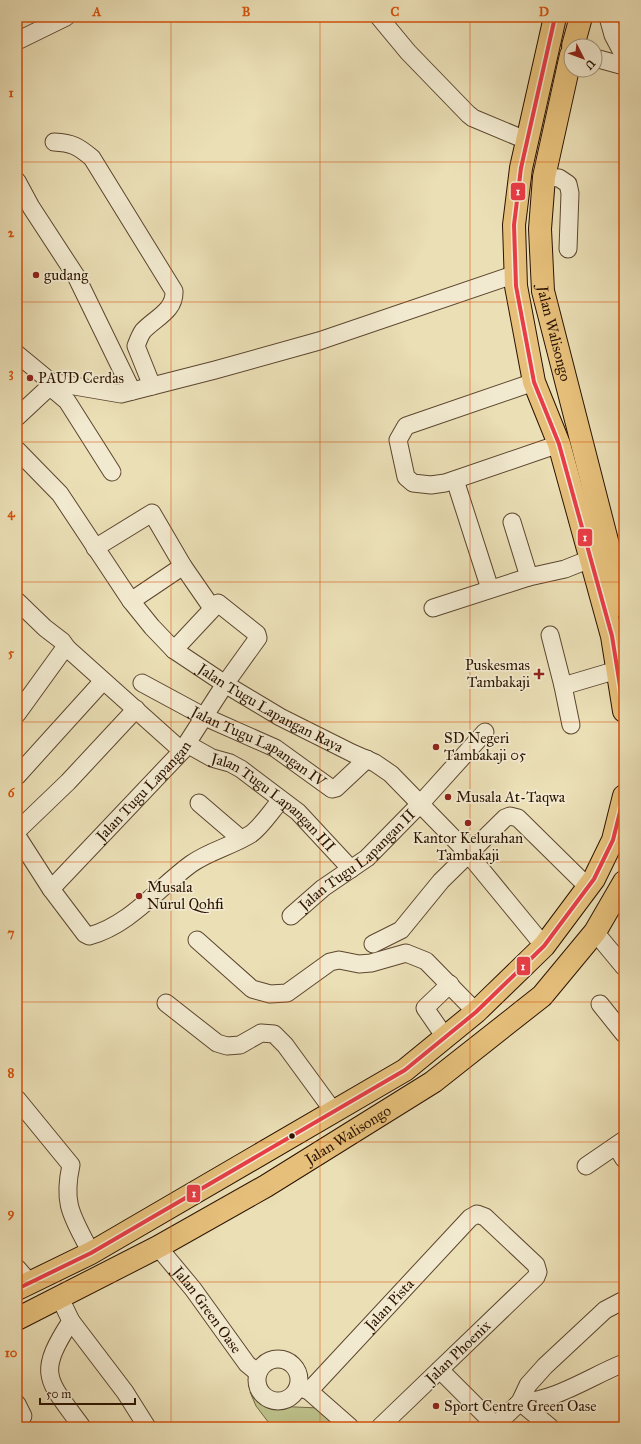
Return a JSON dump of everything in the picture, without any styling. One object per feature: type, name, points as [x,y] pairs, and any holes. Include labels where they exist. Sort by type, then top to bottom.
[{"type":"highway","name":"Jalan Walisongo","points":[[555,17],[521,168],[514,225],[516,286],[534,382],[559,444],[612,636],[624,711]]},
{"type":"highway","points":[[575,38],[581,17]]},
{"type":"highway","name":"Jalan Walisongo","points":[[566,78],[544,177],[540,230],[543,291],[618,560],[624,607]]},
{"type":"highway","name":"Jalan Walisongo","points":[[21,1280],[91,1253],[405,1070],[438,1027],[464,999],[544,946],[594,879],[613,840],[624,796]]},
{"type":"highway","name":"Jalan Walisongo","points":[[17,1319],[158,1247],[266,1186],[433,1082],[542,996],[595,932],[624,882]]},
{"type":"highway","points":[[251,1161],[266,1186]]},
{"type":"street","points":[[17,41],[66,17]]},
{"type":"street","points":[[379,17],[408,52],[468,114],[473,118],[528,141]]},
{"type":"street","points":[[608,17],[613,35],[624,56]]},
{"type":"street","points":[[603,60],[624,66]]},
{"type":"street","points":[[54,142],[70,143],[81,148],[92,158],[174,291],[174,299],[170,306],[142,332],[136,346],[152,386]]},
{"type":"street","points":[[544,177],[559,178],[568,184],[570,192],[568,249]]},
{"type":"street","points":[[17,181],[31,208],[76,276],[132,391]]},
{"type":"street","points":[[17,354],[51,382],[121,394],[319,341],[516,274]]},
{"type":"street","points":[[534,382],[412,423],[404,428],[398,440],[406,477],[413,483],[419,485],[445,484],[559,444]]},
{"type":"street","points":[[17,417],[46,389],[54,390],[67,401],[112,472]]},
{"type":"street","name":"Jalan Tugu Lapangan Raya","points":[[17,450],[60,494],[131,601],[152,627],[174,650],[225,684],[280,717],[367,759],[391,774],[421,803],[469,854],[544,946]]},
{"type":"street","points":[[455,480],[490,589]]},
{"type":"street","points":[[95,548],[152,513],[183,566],[212,608],[192,633],[174,650]]},
{"type":"street","points":[[512,522],[529,577]]},
{"type":"street","points":[[433,608],[529,577],[565,569],[590,559]]},
{"type":"street","points":[[131,601],[183,566]]},
{"type":"street","name":"Jalan Tugu Lapangan III","points":[[17,601],[45,628],[62,641],[103,682],[184,747],[234,765],[298,812],[351,869]]},
{"type":"street","name":"Jalan Tugu Lapangan","points":[[51,889],[184,747],[205,718],[225,684],[258,638],[257,634],[219,603],[212,608]]},
{"type":"street","points":[[550,634],[571,725]]},
{"type":"street","points":[[17,714],[64,649],[69,649]]},
{"type":"street","points":[[563,686],[617,670]]},
{"type":"street","points":[[17,776],[103,682]]},
{"type":"street","name":"Jalan Tugu Lapangan IV","points":[[142,683],[205,718],[275,748],[332,789],[336,788],[367,759]]},
{"type":"street","points":[[17,831],[68,782],[136,709]]},
{"type":"street","name":"Jalan Tugu Lapangan II","points":[[291,916],[322,888],[367,858],[421,803],[485,732]]},
{"type":"street","points":[[17,836],[51,889],[85,934],[89,936],[119,921],[136,910],[200,858],[252,833],[281,800]]},
{"type":"street","points":[[200,803],[241,839]]},
{"type":"street","points":[[373,944],[402,930],[441,881],[505,818],[514,816],[588,887]]},
{"type":"street","points":[[595,932],[624,967]]},
{"type":"street","points":[[197,940],[252,989],[270,994],[287,993],[330,962],[339,960],[359,964],[371,963],[406,953],[426,961],[464,999]]},
{"type":"street","points":[[438,1027],[425,1011],[426,1005],[464,999]]},
{"type":"street","points":[[166,1003],[217,1043],[240,1045],[261,1033],[274,1034],[285,1045],[334,1112]]},
{"type":"street","points":[[600,1004],[624,1034]]},
{"type":"street","points":[[17,1099],[71,1164],[67,1189],[68,1203],[91,1253]]},
{"type":"street","points":[[586,1166],[621,1149]]},
{"type":"street","name":"Jalan Phoenix","points":[[380,1427],[536,1277],[538,1272],[536,1265],[485,1217],[477,1214],[470,1218]]},
{"type":"street","name":"Jalan Pista","points":[[304,1389],[470,1218]]},
{"type":"street","name":"Jalan Green Oase","points":[[158,1247],[193,1289],[247,1364],[258,1373]]},
{"type":"street","points":[[60,1298],[71,1321],[125,1392],[147,1427]]},
{"type":"street","points":[[442,1368],[497,1424],[520,1402],[528,1385],[545,1366],[605,1310],[624,1300]]},
{"type":"street","points":[[71,1321],[55,1345],[49,1365],[51,1382],[56,1392],[82,1427]]},
{"type":"street","points":[[304,1389],[287,1400],[279,1402],[270,1400],[263,1396],[258,1389],[256,1381],[258,1373],[262,1365],[269,1360],[277,1358],[286,1360],[293,1364],[298,1371],[304,1389],[350,1427]]},
{"type":"street","points":[[520,1402],[530,1402],[557,1394],[624,1362]]},
{"type":"street","points":[[520,1402],[550,1427]]},
{"type":"green space","points":[[250,1392],[273,1406],[319,1408],[332,1422],[327,1427],[272,1427],[256,1406]]},
{"type":"transit line","name":"1","points":[[555,17],[521,168],[514,225],[516,286],[534,382],[559,444],[612,636],[624,711]]},
{"type":"transit line","name":"1","points":[[17,1289],[91,1253],[405,1070],[476,1012],[544,946],[594,879],[613,840],[624,796]]},
{"type":"place","name":"gudang","points":[[36,275]]},
{"type":"place","name":"PAUD Cerdas","points":[[30,378]]},
{"type":"place","name":"Puskesmas Tambakaji","points":[[539,674]]},
{"type":"place","name":"SD Negeri Tambakaji 05","points":[[436,747]]},
{"type":"place","name":"Musala At-Taqwa","points":[[448,797]]},
{"type":"place","name":"Kantor Kelurahan Tambakaji","points":[[468,823]]},
{"type":"place","name":"Musala Nurul Qohfi","points":[[139,896]]},
{"type":"place","name":"Sport Centre Green Oase","points":[[436,1406]]}]
